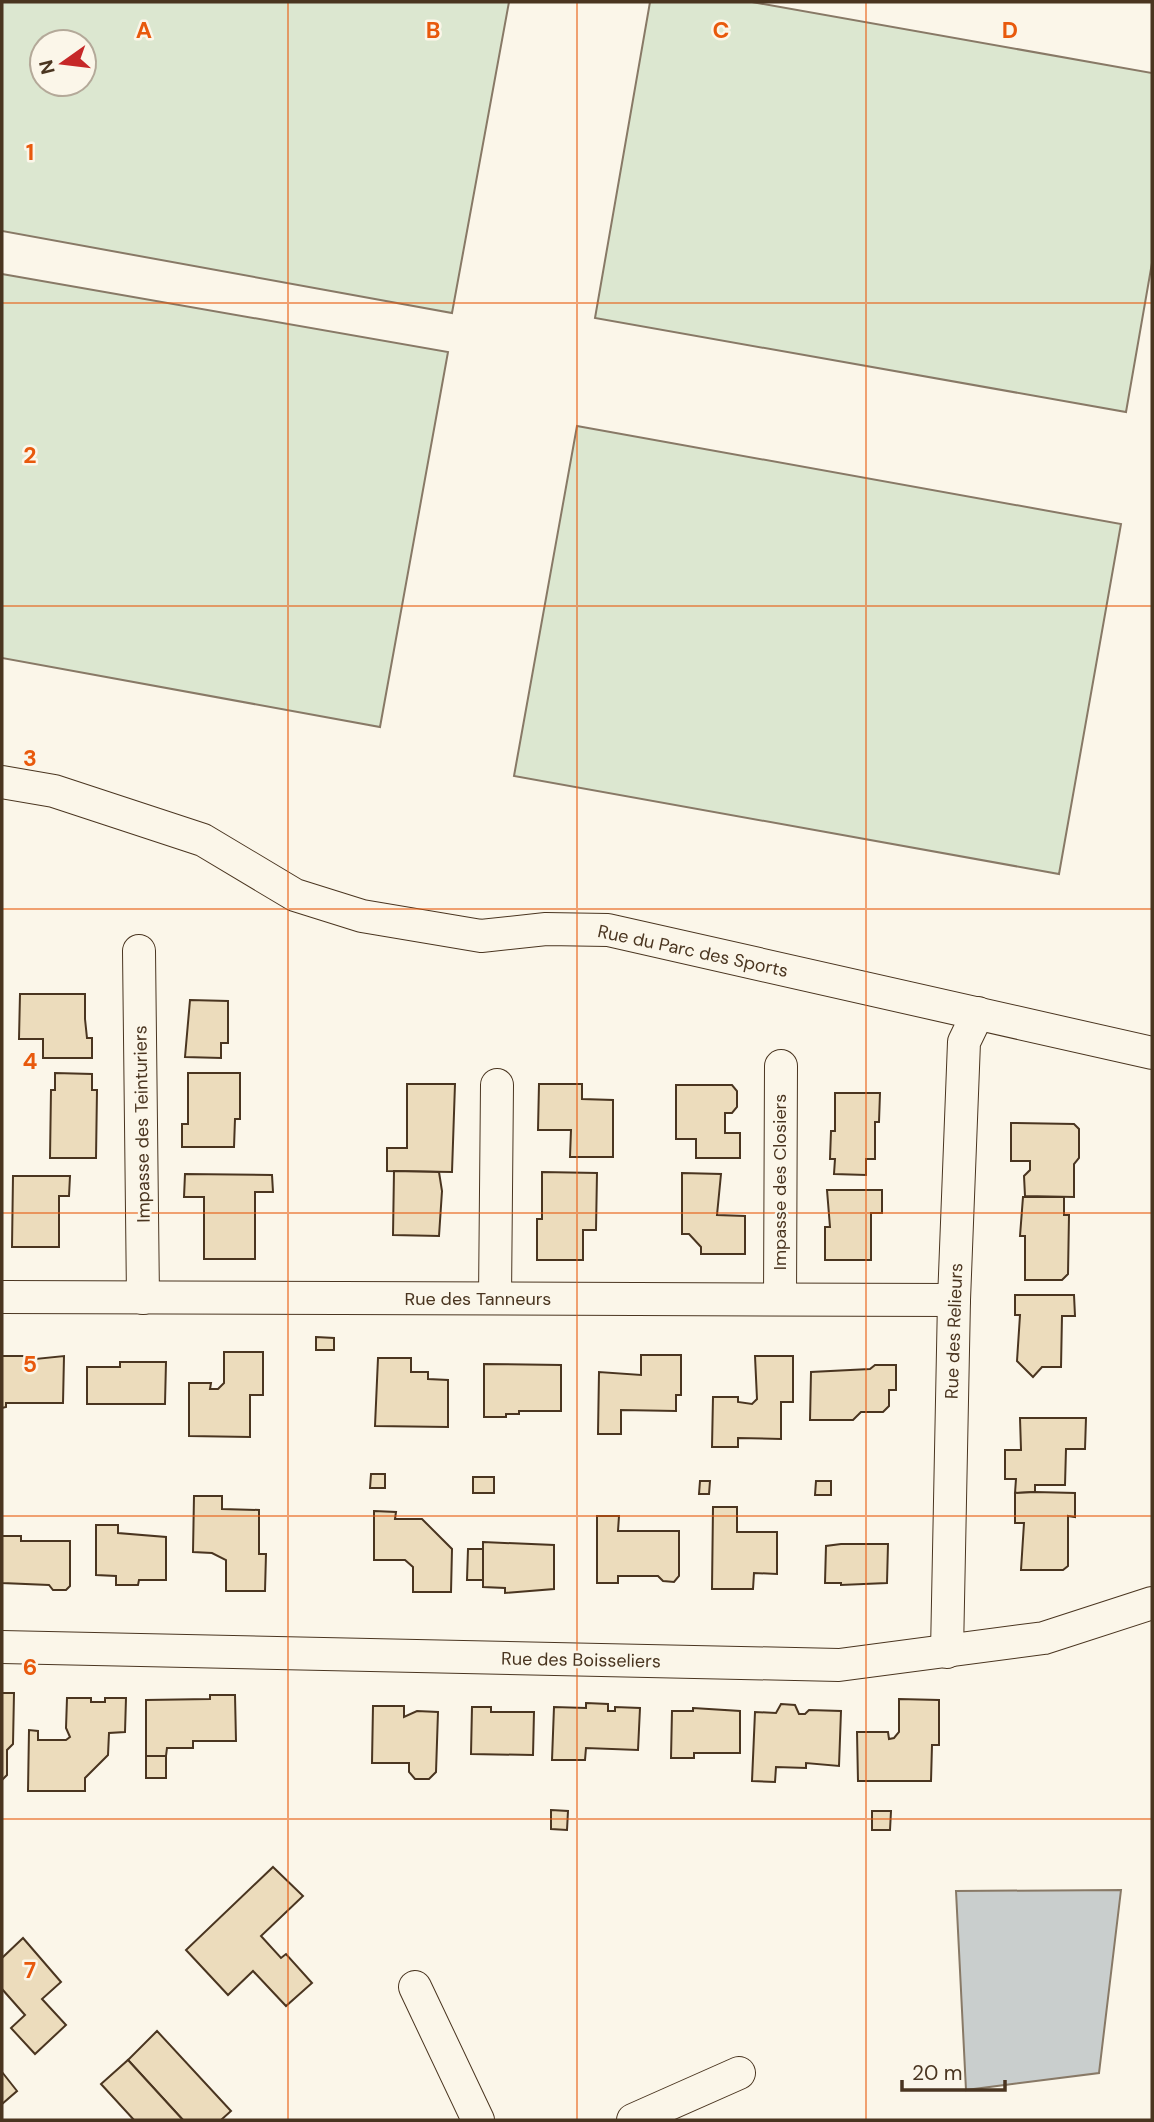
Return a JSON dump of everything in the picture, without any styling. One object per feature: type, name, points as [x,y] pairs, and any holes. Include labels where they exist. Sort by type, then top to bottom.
[{"type":"street","name":"Rue du Parc des Sports","points":[[2,782],[54,791],[203,839],[295,895],[362,916],[481,936],[546,929],[608,930],[1152,1053]]},
{"type":"street","name":"Impasse des Teinturiers","points":[[139,951],[144,1297]]},
{"type":"street","name":"Rue des Relieurs","points":[[947,1652],[954,1300],[964,1042],[978,1013]]},
{"type":"street","name":"Impasse des Closiers","points":[[780,1299],[781,1066]]},
{"type":"street","points":[[495,1298],[497,1085]]},
{"type":"street","name":"Rue des Tanneurs","points":[[2,1297],[954,1300]]},
{"type":"street","name":"Rue des Boisseliers","points":[[2,1647],[839,1664],[1044,1638],[1152,1603]]},
{"type":"street","points":[[415,1987],[478,2120]]},
{"type":"street","points":[[633,2120],[739,2073]]},
{"type":"green space","points":[[2,2],[509,2],[452,313],[2,231]]},
{"type":"green space","points":[[650,2],[752,2],[1152,73],[1152,263],[1126,412],[595,318]]},
{"type":"green space","points":[[2,274],[448,352],[380,727],[2,658]]},
{"type":"green space","points":[[577,426],[1121,524],[1059,874],[514,776]]},
{"type":"shaded area","points":[[1121,1890],[1099,2073],[966,2090],[956,1891]]},
{"type":"building","points":[[20,994],[85,994],[87,1038],[92,1038],[92,1058],[43,1058],[43,1039],[19,1039]]},
{"type":"building","points":[[190,1000],[228,1001],[228,1043],[221,1043],[221,1058],[185,1057]]},
{"type":"building","points":[[55,1073],[92,1074],[92,1090],[97,1090],[96,1158],[50,1158],[51,1090],[55,1090]]},
{"type":"building","points":[[188,1073],[240,1073],[240,1119],[235,1119],[234,1147],[182,1147],[182,1124],[188,1124]]},
{"type":"building","points":[[407,1084],[455,1084],[452,1172],[387,1171],[387,1148],[407,1148]]},
{"type":"building","points":[[539,1084],[582,1084],[582,1099],[613,1100],[613,1157],[570,1157],[571,1130],[538,1130]]},
{"type":"building","points":[[676,1085],[732,1085],[737,1091],[737,1107],[732,1113],[725,1113],[725,1133],[740,1133],[740,1158],[696,1158],[696,1139],[676,1139]]},
{"type":"building","points":[[835,1093],[880,1093],[879,1122],[875,1122],[875,1159],[866,1159],[866,1175],[834,1174],[835,1159],[830,1159],[831,1131],[835,1131]]},
{"type":"building","points":[[1011,1123],[1074,1124],[1079,1129],[1079,1158],[1074,1164],[1074,1197],[1025,1196],[1024,1176],[1030,1170],[1030,1161],[1011,1161]]},
{"type":"building","points":[[394,1171],[439,1172],[442,1191],[439,1236],[393,1235]]},
{"type":"building","points":[[542,1172],[597,1173],[596,1230],[583,1230],[583,1260],[537,1260],[537,1219],[542,1219]]},
{"type":"building","points":[[682,1173],[721,1174],[717,1215],[745,1216],[745,1254],[701,1254],[701,1247],[689,1234],[682,1234]]},
{"type":"building","points":[[185,1174],[272,1175],[273,1192],[255,1192],[255,1259],[204,1259],[204,1197],[184,1197]]},
{"type":"building","points":[[13,1176],[70,1176],[69,1196],[59,1196],[59,1247],[12,1247]]},
{"type":"building","points":[[827,1190],[882,1190],[882,1213],[871,1213],[871,1260],[825,1260],[825,1227],[830,1227]]},
{"type":"building","points":[[1023,1197],[1064,1197],[1064,1215],[1069,1215],[1068,1274],[1062,1280],[1025,1280],[1025,1236],[1020,1236]]},
{"type":"building","points":[[1015,1295],[1074,1295],[1075,1316],[1062,1316],[1061,1367],[1042,1367],[1033,1377],[1017,1361],[1020,1315],[1015,1315]]},
{"type":"building","points":[[316,1337],[334,1338],[334,1350],[316,1350]]},
{"type":"building","points":[[224,1352],[263,1352],[263,1395],[250,1395],[250,1437],[189,1436],[189,1383],[211,1383],[210,1389],[218,1389],[224,1383]]},
{"type":"building","points":[[641,1355],[681,1355],[681,1395],[676,1395],[676,1411],[621,1410],[621,1434],[598,1434],[599,1372],[641,1375]]},
{"type":"building","points":[[2,1356],[26,1356],[26,1360],[64,1356],[63,1403],[6,1403],[6,1407],[2,1408]]},
{"type":"building","points":[[755,1356],[793,1356],[793,1402],[781,1402],[781,1439],[738,1438],[738,1447],[712,1447],[713,1397],[738,1397],[738,1402],[752,1404],[757,1399]]},
{"type":"building","points":[[378,1358],[411,1358],[411,1372],[428,1372],[428,1379],[448,1380],[448,1427],[375,1426]]},
{"type":"building","points":[[120,1362],[166,1362],[165,1404],[87,1404],[87,1367],[120,1367]]},
{"type":"building","points":[[484,1364],[561,1365],[561,1411],[519,1411],[519,1414],[506,1414],[506,1417],[484,1417]]},
{"type":"building","points":[[875,1365],[896,1365],[896,1390],[889,1390],[889,1406],[883,1412],[861,1412],[853,1420],[810,1420],[811,1372],[870,1369]]},
{"type":"building","points":[[1020,1418],[1086,1418],[1085,1449],[1066,1449],[1065,1485],[1035,1485],[1035,1492],[1015,1493],[1016,1479],[1005,1479],[1005,1450],[1021,1450]]},
{"type":"building","points":[[371,1474],[385,1474],[385,1488],[370,1488]]},
{"type":"building","points":[[473,1477],[494,1477],[494,1493],[473,1493]]},
{"type":"building","points":[[700,1481],[710,1481],[709,1494],[699,1494]]},
{"type":"building","points":[[816,1481],[831,1481],[831,1495],[815,1495]]},
{"type":"building","points":[[1015,1493],[1075,1493],[1075,1517],[1068,1516],[1068,1566],[1063,1570],[1021,1570],[1024,1523],[1015,1523]]},
{"type":"building","points":[[194,1496],[222,1496],[222,1509],[259,1510],[259,1554],[266,1554],[265,1591],[226,1591],[226,1560],[212,1553],[193,1552]]},
{"type":"building","points":[[713,1507],[737,1507],[737,1532],[777,1532],[777,1574],[754,1573],[753,1589],[712,1589]]},
{"type":"building","points":[[374,1511],[396,1512],[395,1519],[422,1519],[452,1549],[451,1592],[413,1592],[413,1567],[405,1560],[374,1560]]},
{"type":"building","points":[[597,1516],[619,1516],[618,1531],[679,1531],[679,1576],[674,1582],[663,1581],[658,1576],[618,1576],[618,1583],[597,1583]]},
{"type":"building","points":[[96,1525],[118,1525],[118,1533],[166,1537],[166,1580],[139,1580],[138,1585],[116,1585],[116,1576],[96,1575]]},
{"type":"building","points":[[2,1536],[21,1536],[21,1541],[70,1541],[70,1586],[66,1590],[53,1590],[49,1585],[2,1583]]},
{"type":"building","points":[[483,1542],[554,1545],[554,1589],[505,1593],[505,1588],[483,1587]]},
{"type":"building","points":[[888,1544],[887,1583],[825,1583],[826,1546]]},
{"type":"building","points":[[468,1549],[483,1549],[483,1580],[467,1580]]},
{"type":"building","points":[[2,1693],[14,1693],[13,1744],[7,1750],[7,1775],[2,1780]]},
{"type":"building","points":[[210,1695],[235,1695],[236,1741],[193,1741],[193,1748],[167,1748],[166,1756],[146,1756],[146,1700],[210,1699]]},
{"type":"building","points":[[67,1698],[91,1698],[91,1702],[105,1702],[105,1698],[126,1698],[125,1732],[109,1733],[108,1755],[85,1778],[85,1791],[28,1791],[29,1730],[38,1731],[38,1740],[66,1740],[70,1737],[66,1728]]},
{"type":"building","points":[[899,1699],[939,1700],[939,1745],[932,1745],[931,1781],[858,1781],[857,1732],[888,1732],[889,1739],[894,1738],[899,1732]]},
{"type":"building","points":[[586,1703],[608,1704],[608,1711],[615,1711],[615,1707],[640,1708],[638,1750],[586,1748],[585,1760],[552,1760],[554,1707],[586,1708]]},
{"type":"building","points":[[781,1704],[795,1705],[799,1714],[805,1714],[809,1710],[841,1711],[839,1766],[806,1763],[806,1768],[776,1767],[775,1782],[752,1781],[755,1712],[776,1713]]},
{"type":"building","points":[[373,1706],[404,1706],[404,1717],[417,1711],[438,1712],[436,1772],[429,1779],[415,1779],[409,1772],[409,1763],[372,1763]]},
{"type":"building","points":[[472,1707],[491,1707],[491,1712],[534,1712],[533,1755],[471,1754]]},
{"type":"building","points":[[693,1708],[740,1711],[740,1753],[694,1753],[694,1758],[671,1758],[672,1711],[693,1711]]},
{"type":"building","points":[[146,1756],[166,1756],[166,1778],[146,1778]]},
{"type":"building","points":[[551,1810],[568,1811],[567,1830],[551,1829]]},
{"type":"building","points":[[872,1811],[891,1811],[890,1830],[872,1830]]},
{"type":"building","points":[[273,1867],[303,1896],[261,1936],[281,1958],[286,1954],[312,1983],[286,2006],[253,1971],[228,1995],[186,1950]]},
{"type":"building","points":[[23,1938],[61,1982],[42,1999],[66,2025],[35,2054],[11,2028],[25,2015],[2,1989],[2,1958]]},
{"type":"building","points":[[157,2031],[231,2111],[221,2120],[183,2120],[128,2060]]},
{"type":"building","points":[[128,2060],[183,2120],[134,2120],[101,2084]]},
{"type":"building","points":[[2,2072],[17,2091],[2,2104]]}]
